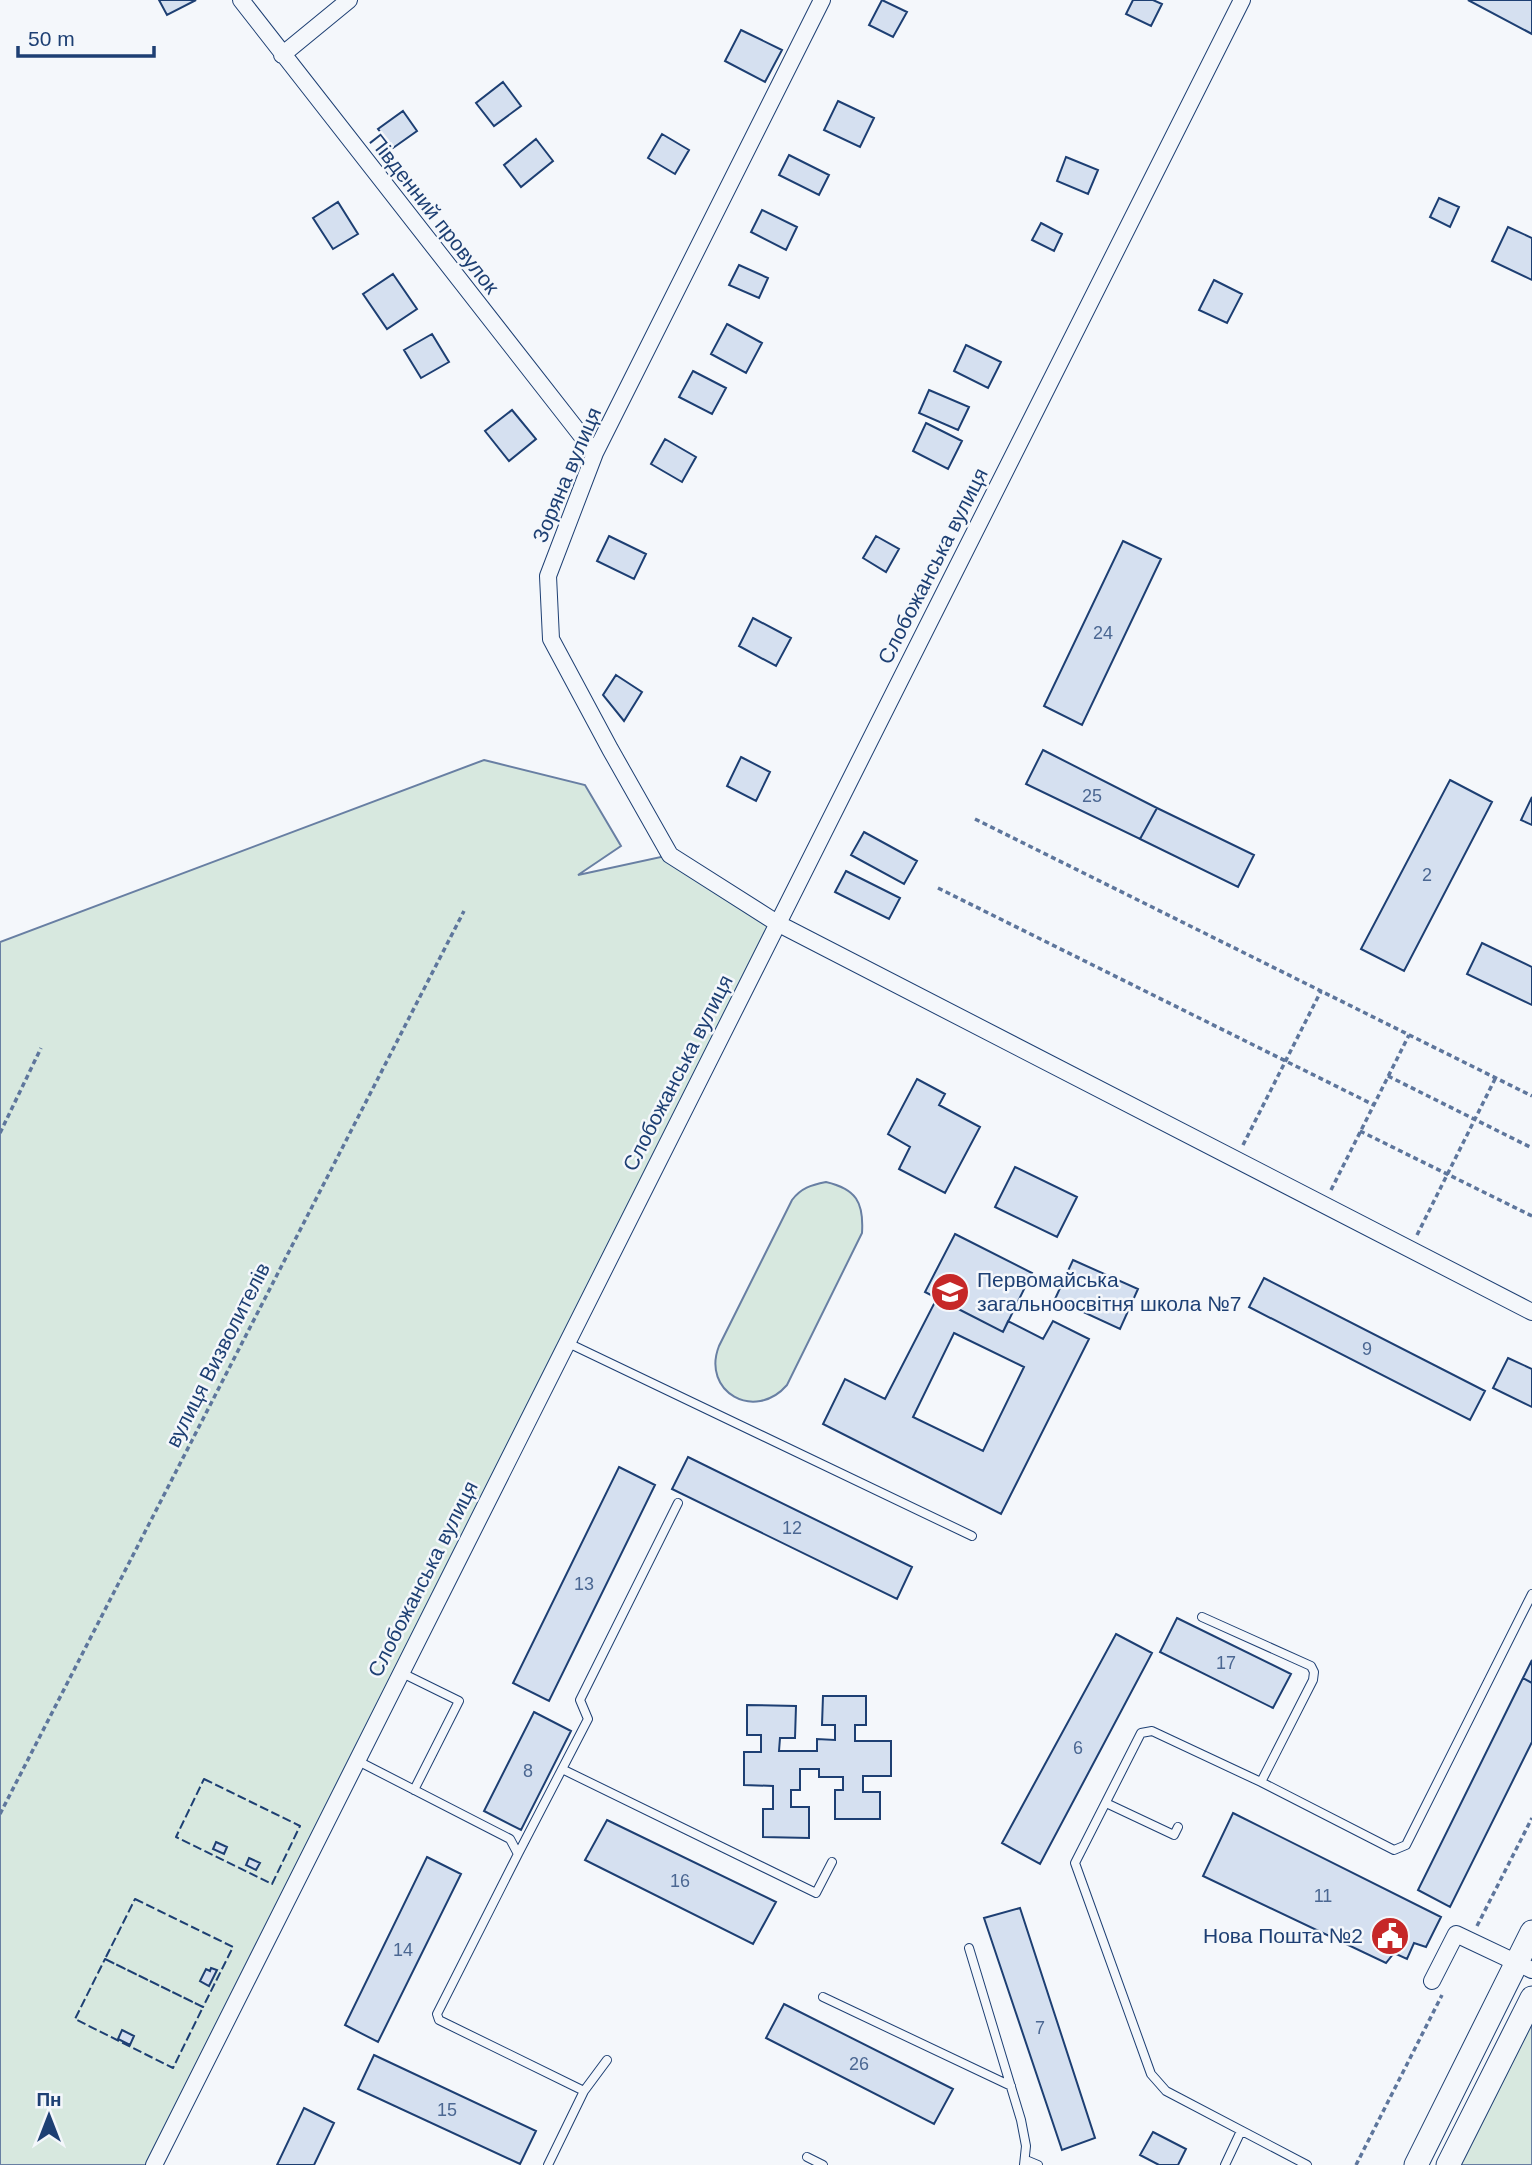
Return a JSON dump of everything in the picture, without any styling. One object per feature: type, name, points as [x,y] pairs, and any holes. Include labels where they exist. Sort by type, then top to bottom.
[{"type":"street","name":"Південний провулок","points":[[241,0],[595,453]]},
{"type":"street","points":[[282,55],[349,0]]},
{"type":"street","name":"Зоряна вулиця","points":[[822,0],[595,453],[548,576],[551,639],[610,750],[670,855],[777,923],[1532,1312]]},
{"type":"street","name":"Слобожанська вулиця","points":[[153,2165],[1242,0]]},
{"type":"street","points":[[1416,2165],[1524,1966],[1532,1932]]},
{"type":"street","points":[[1432,1981],[1456,1934],[1524,1966]]},
{"type":"street","points":[[1448,2165],[1532,1998]]},
{"type":"lane","points":[[566,1342],[972,1536]]},
{"type":"lane","points":[[584,2091],[439,2020],[438,2014],[589,1719],[580,1700],[678,1503]]},
{"type":"lane","points":[[1307,2165],[1166,2091],[1151,2074],[1074,1863],[1141,1733],[1152,1731],[1261,1782],[1394,1850],[1406,1845],[1532,1594]]},
{"type":"lane","points":[[1202,1616],[1311,1666],[1314,1672],[1313,1680],[1261,1782]]},
{"type":"lane","points":[[400,1672],[459,1701],[414,1790]]},
{"type":"lane","points":[[356,1760],[510,1839],[518,1854]]},
{"type":"lane","points":[[562,1769],[816,1893],[832,1862]]},
{"type":"lane","points":[[1106,1803],[1174,1835],[1178,1827]]},
{"type":"lane","points":[[969,1948],[1021,2120],[1026,2146],[1025,2163],[1038,2165]]},
{"type":"lane","points":[[822,1997],[1011,2086]]},
{"type":"lane","points":[[548,2165],[584,2091],[607,2060]]},
{"type":"lane","points":[[1225,2165],[1241,2131]]},
{"type":"lane","points":[[807,2157],[822,2165]]},
{"type":"path","points":[[975,819],[1532,1096]]},
{"type":"path","points":[[938,888],[1374,1105]]},
{"type":"path","name":"вулиця Визволителів","points":[[0,1814],[464,911]]},
{"type":"path","points":[[1236,1160],[1321,991]]},
{"type":"path","points":[[1324,1205],[1409,1035]]},
{"type":"path","points":[[0,1133],[41,1048]]},
{"type":"path","points":[[1388,1076],[1532,1148]]},
{"type":"path","points":[[1410,1249],[1495,1078]]},
{"type":"path","points":[[1360,1131],[1532,1216]]},
{"type":"shaded area","points":[[484,760],[585,785],[621,846],[578,875],[670,855],[777,923],[154,2165],[0,2165],[0,942]]},
{"type":"shaded area","points":[[826,1182],[845,1189],[856,1198],[861,1213],[862,1233],[787,1385],[774,1396],[760,1401],[734,1397],[724,1388],[718,1377],[715,1362],[719,1346],[792,1200],[807,1188]]},
{"type":"shaded area","points":[[1532,2009],[1532,2165],[1454,2165]]},
{"type":"building","points":[[159,0],[196,0],[167,15]]},
{"type":"building","points":[[882,0],[907,12],[893,37],[869,25]]},
{"type":"building","points":[[1133,0],[1153,0],[1162,4],[1151,26],[1126,14]]},
{"type":"building","points":[[1468,0],[1532,0],[1532,34]]},
{"type":"building","points":[[741,30],[782,50],[765,82],[725,61]]},
{"type":"building","points":[[503,82],[521,106],[494,126],[476,103]]},
{"type":"building","points":[[838,101],[874,118],[860,147],[824,130]]},
{"type":"building","points":[[403,111],[417,131],[393,148],[378,129]]},
{"type":"building","points":[[662,134],[689,150],[675,174],[648,158]]},
{"type":"building","points":[[536,139],[553,161],[521,187],[504,165]]},
{"type":"building","points":[[789,155],[829,175],[819,195],[779,175]]},
{"type":"building","points":[[1066,157],[1098,170],[1088,194],[1057,181]]},
{"type":"building","points":[[1439,198],[1459,207],[1450,227],[1430,217]]},
{"type":"building","points":[[338,202],[358,234],[333,249],[313,218]]},
{"type":"building","points":[[762,210],[797,227],[786,250],[751,232]]},
{"type":"building","points":[[1041,223],[1062,234],[1054,251],[1032,240]]},
{"type":"building","points":[[1508,227],[1532,238],[1532,280],[1492,261]]},
{"type":"building","points":[[739,265],[768,278],[759,298],[729,285]]},
{"type":"building","points":[[393,274],[417,309],[387,329],[363,294]]},
{"type":"building","points":[[1214,280],[1242,294],[1227,323],[1199,310]]},
{"type":"building","points":[[727,324],[762,343],[746,373],[711,354]]},
{"type":"building","points":[[432,334],[449,362],[421,378],[404,350]]},
{"type":"building","points":[[966,345],[1001,362],[988,388],[954,371]]},
{"type":"building","points":[[693,371],[726,388],[712,414],[679,397]]},
{"type":"building","points":[[929,390],[969,407],[958,430],[919,413]]},
{"type":"building","points":[[512,410],[536,439],[509,461],[485,431]]},
{"type":"building","points":[[926,423],[962,441],[948,469],[913,451]]},
{"type":"building","points":[[665,439],[696,457],[682,482],[651,464]]},
{"type":"building","points":[[609,536],[646,554],[634,579],[597,561]]},
{"type":"building","points":[[876,536],[899,549],[886,572],[863,558]]},
{"type":"building","points":[[1123,541],[1161,559],[1082,725],[1044,706]]},
{"type":"building","points":[[753,618],[791,638],[776,666],[739,646]]},
{"type":"building","points":[[616,675],[642,692],[624,721],[603,695]]},
{"type":"building","points":[[1043,750],[1157,808],[1140,839],[1026,784]]},
{"type":"building","points":[[741,757],[770,772],[756,801],[727,786]]},
{"type":"building","points":[[1450,780],[1492,802],[1404,971],[1361,949]]},
{"type":"building","points":[[1532,797],[1532,825],[1521,820]]},
{"type":"building","points":[[1157,808],[1254,855],[1238,887],[1140,839]]},
{"type":"building","points":[[864,832],[917,861],[904,884],[851,855]]},
{"type":"building","points":[[846,871],[900,898],[889,919],[835,892]]},
{"type":"building","points":[[1482,943],[1532,967],[1532,1005],[1467,974]]},
{"type":"building","points":[[917,1079],[945,1094],[939,1105],[980,1127],[945,1193],[899,1169],[910,1147],[888,1134]]},
{"type":"building","points":[[1015,1167],[1077,1197],[1057,1237],[995,1207]]},
{"type":"building","points":[[955,1234],[1032,1273],[1003,1332],[925,1292]]},
{"type":"building","points":[[1073,1260],[1138,1289],[1120,1329],[1055,1299]]},
{"type":"building","points":[[1264,1278],[1485,1391],[1470,1420],[1249,1307]]},
{"type":"building","points":[[937,1298],[1003,1332],[1008,1321],[1043,1339],[1053,1321],[1089,1339],[1001,1514],[823,1424],[845,1379],[885,1399]],"holes":[[[954,1333],[1024,1367],[983,1451],[913,1417]]]},
{"type":"building","points":[[1508,1358],[1532,1369],[1532,1407],[1493,1388]]},
{"type":"building","points":[[688,1457],[912,1567],[897,1599],[672,1489]]},
{"type":"building","points":[[619,1467],[655,1485],[549,1701],[513,1683]]},
{"type":"building","points":[[1177,1618],[1291,1674],[1273,1708],[1160,1652]]},
{"type":"building","points":[[1116,1634],[1152,1653],[1040,1864],[1002,1843]]},
{"type":"building","points":[[1532,1660],[1532,1683],[1523,1678]]},
{"type":"building","points":[[1523,1678],[1532,1683],[1532,1742],[1450,1907],[1418,1890]]},
{"type":"building","points":[[823,1696],[866,1696],[866,1725],[855,1725],[855,1741],[891,1741],[891,1776],[863,1776],[863,1792],[880,1792],[880,1819],[835,1819],[835,1790],[843,1790],[843,1777],[819,1777],[819,1769],[800,1769],[800,1790],[791,1790],[791,1807],[809,1807],[809,1838],[763,1837],[763,1809],[773,1809],[773,1786],[744,1785],[744,1752],[761,1752],[761,1735],[747,1735],[747,1705],[796,1706],[795,1738],[780,1738],[779,1751],[817,1751],[817,1739],[835,1740],[835,1725],[822,1725]]},
{"type":"building","points":[[534,1712],[571,1731],[521,1830],[484,1811]]},
{"type":"building","points":[[1233,1813],[1441,1917],[1426,1947],[1414,1943],[1407,1959],[1394,1953],[1386,1963],[1203,1876]]},
{"type":"building","points":[[607,1820],[776,1902],[753,1944],[585,1860]]},
{"type":"building","points":[[216,1842],[227,1847],[224,1854],[213,1849]]},
{"type":"building","points":[[427,1857],[461,1874],[378,2042],[345,2025]]},
{"type":"building","points":[[249,1858],[260,1863],[256,1870],[246,1865]]},
{"type":"building","points":[[1020,1908],[1095,2138],[1062,2150],[984,1918]]},
{"type":"building","points":[[211,1968],[217,1970],[209,1986],[200,1981],[206,1969],[210,1971]]},
{"type":"building","points":[[784,2004],[953,2089],[934,2124],[766,2038]]},
{"type":"building","points":[[122,2030],[134,2036],[130,2045],[118,2039]]},
{"type":"building","points":[[374,2055],[536,2131],[520,2164],[358,2089]]},
{"type":"building","points":[[304,2108],[334,2123],[314,2165],[277,2165]]},
{"type":"building","points":[[1153,2132],[1186,2149],[1178,2165],[1159,2165],[1140,2155]]},
{"type":"fence","points":[[204,1779],[300,1826],[272,1884],[176,1837],[204,1779]]},
{"type":"fence","points":[[135,1899],[233,1947],[203,2007],[105,1959],[135,1899]]},
{"type":"fence","points":[[105,1959],[203,2007],[173,2068],[75,2019],[105,1959]]},
{"type":"place","name":"Первомайська загальноосвітня школа №7","points":[[950,1292]]},
{"type":"place","name":"Нова Пошта №2","points":[[1390,1936]]}]
